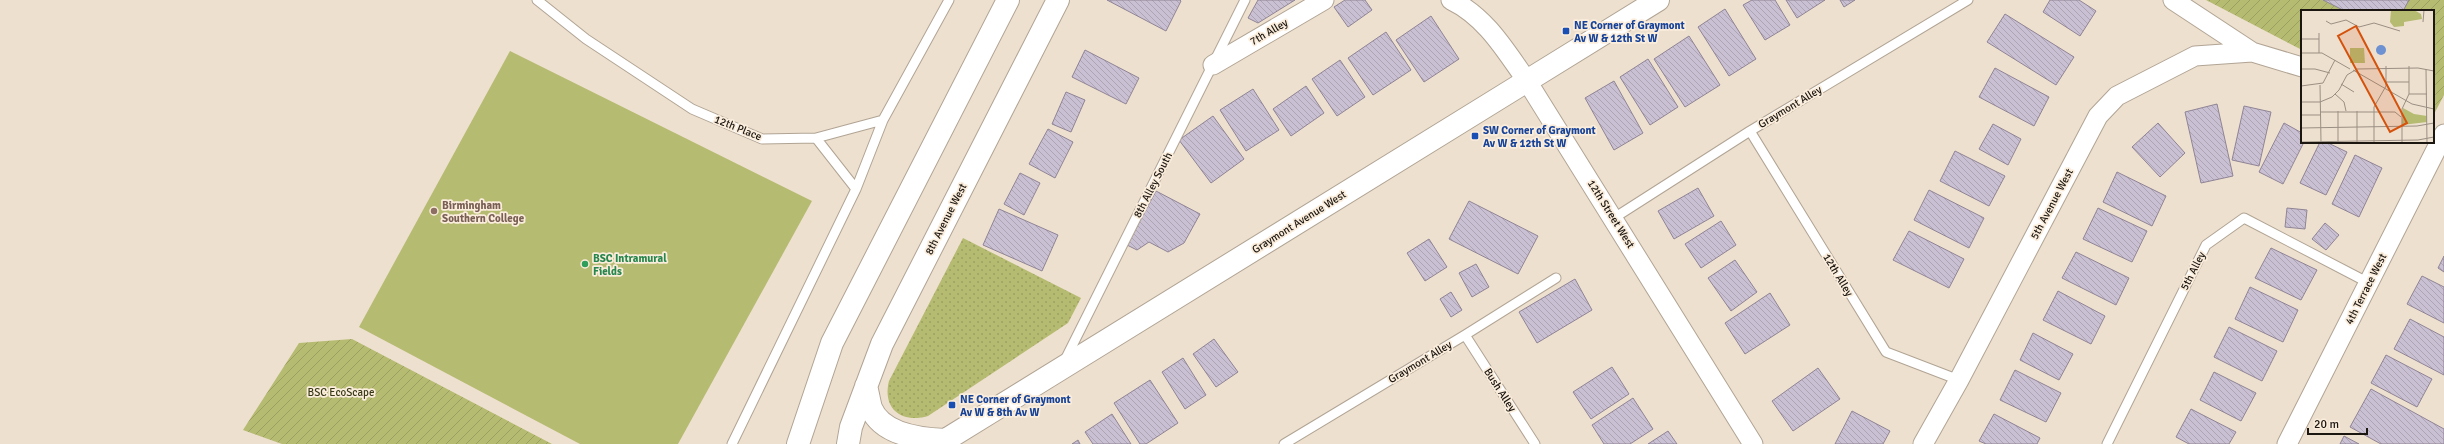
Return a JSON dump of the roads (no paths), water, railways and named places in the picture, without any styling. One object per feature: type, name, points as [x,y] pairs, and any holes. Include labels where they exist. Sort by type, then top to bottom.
[{"type":"main road","points":[[798,444],[832,343],[1008,0]]},
{"type":"main road","name":"8th Avenue West","points":[[848,444],[851,427],[882,344],[1058,0]]},
{"type":"main road","name":"Graymont Avenue West","points":[[942,442],[1658,0]]},
{"type":"main road","points":[[866,386],[872,409],[881,420],[895,430],[918,439],[942,442]]},
{"type":"street","name":"7th Alley","points":[[1213,65],[1324,0]]},
{"type":"street","name":"12th Street West","points":[[1451,0],[1460,4],[1490,29],[1527,81],[1614,218],[1753,444]]},
{"type":"street","points":[[2173,0],[2252,52],[2301,67]]},
{"type":"street","name":"5th Avenue West","points":[[1923,444],[1959,380],[2098,116],[2117,96],[2195,56],[2252,52]]},
{"type":"street","name":"4th Terrace West","points":[[2287,444],[2441,137]]},
{"type":"lane","name":"12th Place","points":[[537,0],[586,39],[692,109],[762,139],[816,138],[883,120]]},
{"type":"lane","points":[[732,444],[856,189],[883,120],[949,0]]},
{"type":"lane","name":"8th Alley South","points":[[1060,369],[1245,0]]},
{"type":"lane","name":"Graymont Alley","points":[[1614,218],[1750,131],[1968,0]]},
{"type":"lane","name":"12th Alley","points":[[1750,131],[1886,352],[1959,380]]},
{"type":"lane","points":[[816,138],[856,189]]},
{"type":"lane","name":"5th Alley","points":[[2107,444],[2206,245],[2244,218],[2369,283]]},
{"type":"lane","name":"Graymont Alley","points":[[1284,444],[1465,335],[1556,278]]},
{"type":"lane","name":"Bush Alley","points":[[1465,335],[1535,444]]},
{"type":"place","name":"NE Corner of Graymont Av W & 12th St W","points":[[1566,31]]},
{"type":"place","name":"SW Corner of Graymont Av W & 12th St W","points":[[1475,136]]},
{"type":"place","name":"Birmingham Southern College","points":[[434,211]]},
{"type":"place","name":"BSC Intramural Fields","points":[[585,264]]},
{"type":"place","name":"NE Corner of Graymont Av W & 8th Av W","points":[[952,405]]},
{"type":"park label","name":"BSC EcoScape","points":[[341,392]]}]
